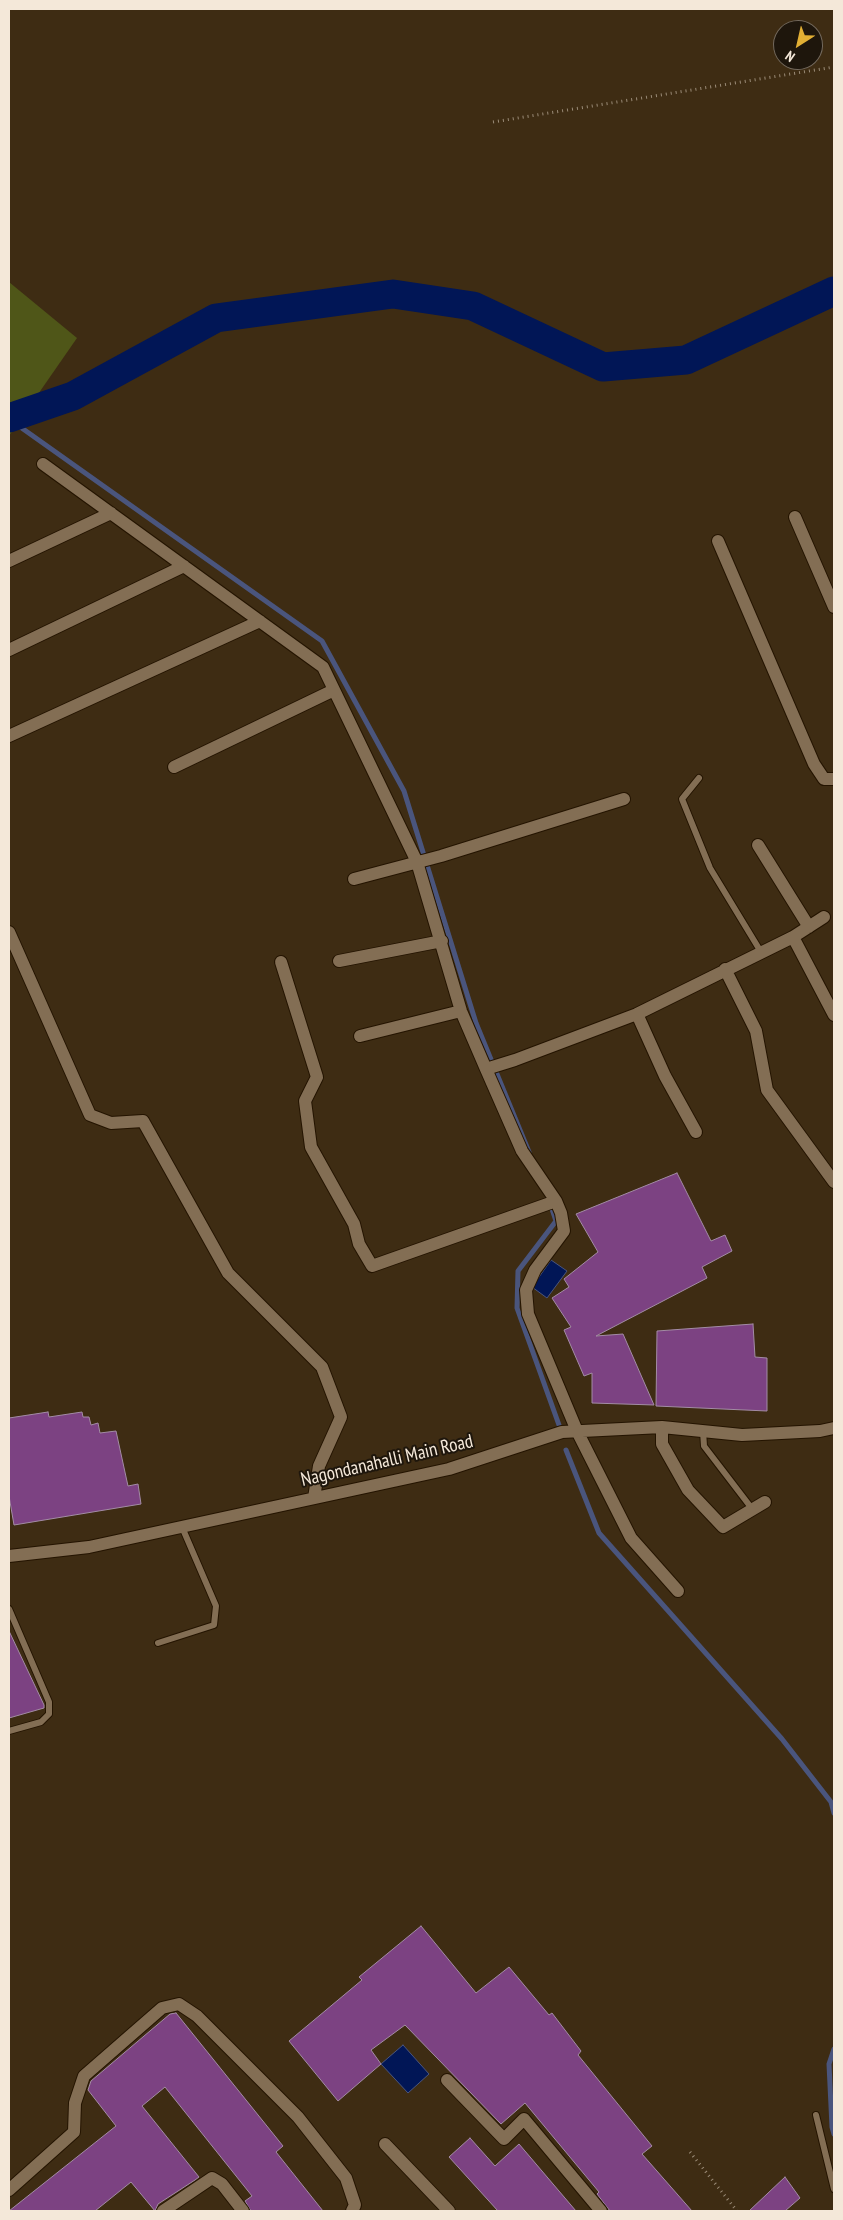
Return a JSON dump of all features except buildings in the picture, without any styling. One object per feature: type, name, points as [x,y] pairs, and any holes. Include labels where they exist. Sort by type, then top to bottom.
[{"type":"street","points":[[43,464],[323,667],[417,862],[462,1011],[522,1151],[561,1212],[564,1231],[535,1270],[526,1290],[528,1314],[577,1431],[631,1538],[678,1591]]},
{"type":"street","points":[[9,561],[111,513]]},
{"type":"street","points":[[795,517],[834,606]]},
{"type":"street","points":[[718,542],[814,764],[824,778],[834,778]]},
{"type":"street","points":[[9,650],[184,566]]},
{"type":"street","points":[[9,736],[260,621]]},
{"type":"street","points":[[174,767],[334,690]]},
{"type":"street","points":[[354,878],[417,862],[624,799]]},
{"type":"street","points":[[758,845],[809,927]]},
{"type":"street","points":[[486,1068],[515,1060],[637,1014],[793,937],[824,918]]},
{"type":"street","points":[[9,932],[90,1115],[111,1123],[143,1121],[228,1273],[322,1367],[341,1417],[319,1466],[314,1498]]},
{"type":"street","points":[[793,937],[834,1015]]},
{"type":"street","points":[[339,962],[442,941]]},
{"type":"street","points":[[281,962],[317,1077],[305,1101],[311,1147],[354,1224],[360,1244],[372,1266],[556,1202]]},
{"type":"street","points":[[725,969],[756,1032],[768,1090],[834,1182]]},
{"type":"street","points":[[360,1036],[462,1011]]},
{"type":"street","points":[[637,1014],[664,1076],[696,1132]]},
{"type":"street","points":[[662,1426],[662,1444],[688,1490],[724,1527],[765,1502]]},
{"type":"street","name":"Nagondanahalli Main Road","points":[[9,1556],[89,1547],[449,1469],[562,1432],[662,1426],[742,1435],[820,1431],[834,1428]]},
{"type":"street","points":[[9,2190],[74,2132],[75,2103],[84,2076],[162,2008],[179,2004],[198,2016],[298,2117],[346,2178],[355,2205],[352,2211]]},
{"type":"street","points":[[447,2080],[504,2139],[524,2119],[601,2211]]},
{"type":"street","points":[[385,2144],[449,2211]]},
{"type":"street","points":[[163,2211],[212,2178],[222,2184],[243,2211]]},
{"type":"lane","points":[[699,778],[682,800],[710,868],[761,952]]},
{"type":"lane","points":[[703,1431],[704,1446],[753,1510]]},
{"type":"lane","points":[[158,1643],[214,1624],[216,1606],[182,1527]]},
{"type":"lane","points":[[9,1609],[49,1702],[49,1708],[48,1714],[41,1722],[9,1731]]},
{"type":"lane","points":[[816,2115],[834,2189]]},
{"type":"path","points":[[493,122],[834,67]]},
{"type":"path","points":[[690,2152],[737,2211]]},
{"type":"green space","points":[[9,282],[77,338],[9,436]]},
{"type":"shaded area","points":[[551,1260],[567,1271],[547,1298],[532,1287]]},
{"type":"shaded area","points":[[403,2045],[429,2074],[408,2093],[381,2064]]},
{"type":"waterway","points":[[9,418],[73,396],[216,318],[393,294],[473,306],[603,367],[686,360],[834,291]]},
{"type":"waterway","points":[[9,419],[322,641],[404,791],[476,1023],[529,1152]]},
{"type":"waterway","points":[[552,1209],[556,1221],[518,1271],[517,1308],[559,1425]]},
{"type":"waterway","points":[[566,1450],[599,1533],[782,1739],[831,1802],[834,1813]]},
{"type":"waterway","points":[[834,2049],[829,2064],[834,2134]]}]
